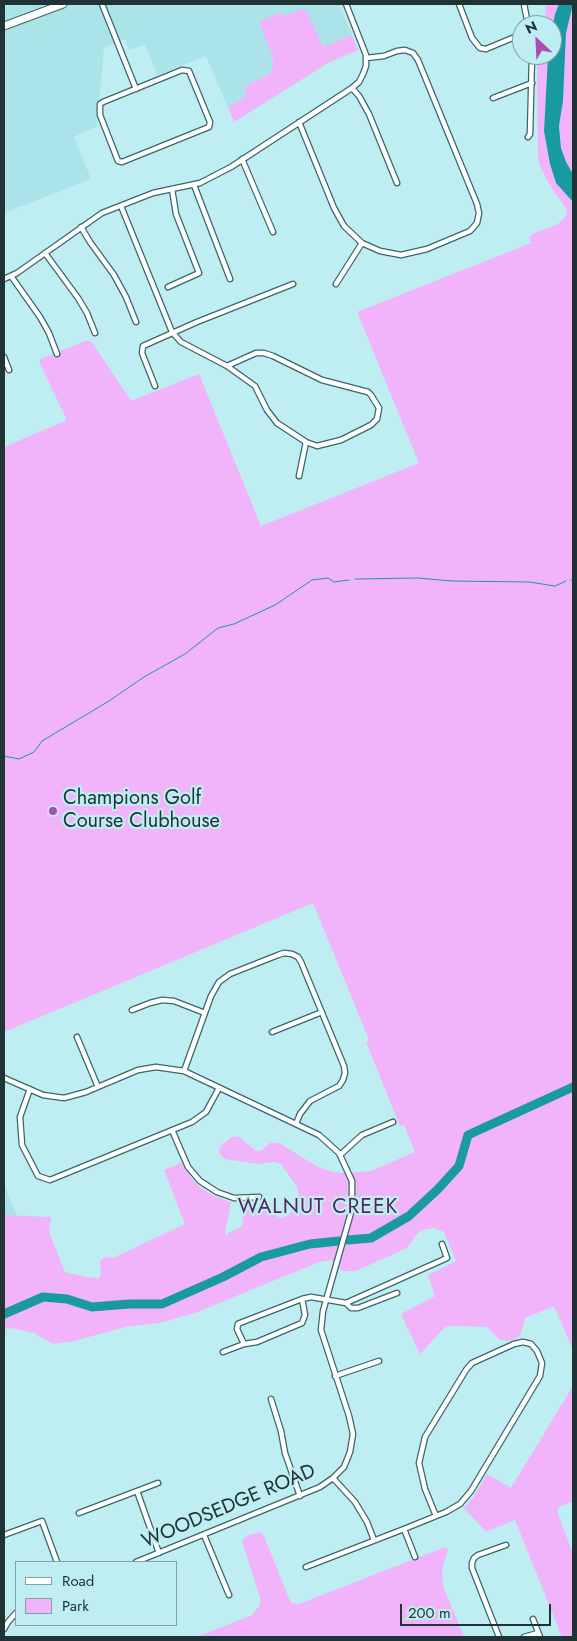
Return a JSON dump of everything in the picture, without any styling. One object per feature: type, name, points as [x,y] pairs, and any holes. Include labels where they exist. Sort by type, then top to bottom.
[{"type":"main road","points":[[4,26],[63,4]]},
{"type":"street","points":[[102,4],[136,89]]},
{"type":"street","points":[[4,279],[102,213],[153,193],[200,183],[242,159],[352,88],[359,82],[363,74],[366,58],[346,4]]},
{"type":"street","points":[[458,4],[472,38],[480,48],[486,49],[512,38]]},
{"type":"street","points":[[300,122],[334,208],[344,226],[362,243],[380,251],[401,255],[427,249],[470,231],[477,223],[479,213],[477,204],[418,60],[413,53],[405,50],[384,56],[366,58]]},
{"type":"street","points":[[528,137],[530,134],[532,65]]},
{"type":"street","points":[[182,70],[189,71],[210,122],[209,127],[122,162],[118,161],[100,115],[100,104],[136,89],[182,70]]},
{"type":"street","points":[[492,98],[532,82]]},
{"type":"street","points":[[352,88],[369,114],[397,182]]},
{"type":"street","points":[[242,159],[273,232]]},
{"type":"street","points":[[194,185],[230,280]]},
{"type":"street","points":[[168,287],[199,273],[176,214],[172,189]]},
{"type":"street","points":[[121,206],[172,332],[181,342],[227,366],[255,386],[267,410],[277,423],[306,442],[317,446],[341,440],[371,425],[377,419],[378,408],[368,392],[322,380],[273,356],[256,353],[227,366]]},
{"type":"street","points":[[81,227],[114,274],[136,322]]},
{"type":"street","points":[[336,284],[362,243]]},
{"type":"street","points":[[45,252],[78,298],[87,313],[95,333]]},
{"type":"street","points":[[11,276],[40,317],[57,354]]},
{"type":"street","points":[[155,386],[142,353],[143,346],[172,332],[293,284]]},
{"type":"street","points":[[4,357],[9,370]]},
{"type":"street","points":[[299,476],[306,442]]},
{"type":"street","points":[[184,1071],[211,996],[220,982],[230,974],[278,954],[284,952],[292,954],[298,957],[301,962],[344,1066],[345,1073],[339,1086],[310,1101],[300,1114],[296,1124]]},
{"type":"street","points":[[132,1010],[162,1000],[174,1001],[205,1013]]},
{"type":"street","points":[[272,1032],[322,1012]]},
{"type":"street","points":[[77,1037],[98,1087]]},
{"type":"street","points":[[4,1078],[43,1095],[64,1098],[86,1092],[138,1070],[156,1067],[176,1069],[184,1071],[319,1135],[340,1155],[352,1181],[352,1209],[323,1311],[321,1330],[353,1434],[350,1452],[344,1467],[333,1478],[355,1502],[367,1522],[374,1540]]},
{"type":"street","points":[[30,1089],[20,1117],[22,1144],[36,1174],[40,1177],[54,1179],[192,1122],[206,1112],[219,1088]]},
{"type":"street","points":[[340,1155],[362,1135],[392,1122]]},
{"type":"street","points":[[172,1130],[188,1167],[200,1181],[217,1192],[234,1198],[259,1197]]},
{"type":"street","points":[[244,1344],[237,1329],[238,1324],[302,1299],[312,1298],[346,1303],[447,1258],[442,1244]]},
{"type":"street","points":[[346,1303],[351,1308],[358,1308],[397,1293]]},
{"type":"street","points":[[223,1352],[244,1344],[257,1342],[302,1323],[305,1315],[302,1299]]},
{"type":"street","points":[[306,1567],[436,1516],[460,1504],[471,1492],[540,1376],[542,1363],[537,1351],[531,1344],[523,1342],[514,1344],[472,1363],[425,1437],[419,1463],[425,1489],[436,1516]]},
{"type":"street","points":[[335,1376],[379,1361]]},
{"type":"street","points":[[271,1399],[281,1431],[285,1454],[300,1496]]},
{"type":"street","name":"WOODSEDGE ROAD","points":[[139,1561],[300,1496],[320,1487],[333,1478]]},
{"type":"street","points":[[79,1512],[158,1484]]},
{"type":"street","points":[[137,1491],[159,1553]]},
{"type":"street","points":[[4,1535],[42,1521],[57,1561]]},
{"type":"street","points":[[404,1529],[415,1557]]},
{"type":"street","points":[[204,1535],[229,1594]]},
{"type":"street","points":[[498,1637],[472,1568],[472,1560],[478,1555],[506,1545]]},
{"type":"street","points":[[4,1630],[15,1614]]},
{"type":"street","points":[[524,1637],[539,1635],[533,1619]]},
{"type":"shaded area","points":[[4,4],[339,4],[352,35],[323,47],[284,16],[259,22],[273,59],[272,69],[269,74],[246,86],[246,96],[228,107],[206,56],[157,75],[145,45],[129,50],[125,39],[104,48],[97,126],[74,137],[91,179],[4,213]]},
{"type":"shaded area","points":[[4,1185],[17,1215],[4,1215]]},
{"type":"green space","points":[[546,4],[559,4],[555,15],[545,15]]},
{"type":"green space","points":[[573,4],[573,174],[561,148],[559,126],[563,101],[566,32]]},
{"type":"green space","points":[[305,8],[323,47],[352,35],[358,50],[328,63],[234,122],[228,107],[246,96],[245,86],[269,74],[272,69],[273,59],[259,22],[281,12],[285,16]]},
{"type":"green space","points":[[537,65],[547,65],[544,131],[550,164],[556,183],[573,202],[573,1350],[554,1306],[525,1318],[520,1336],[511,1341],[500,1340],[487,1327],[448,1326],[420,1354],[401,1314],[435,1296],[428,1275],[456,1261],[444,1232],[434,1228],[423,1230],[417,1234],[407,1248],[356,1271],[343,1271],[331,1260],[319,1262],[195,1313],[159,1323],[125,1327],[74,1341],[53,1344],[34,1333],[11,1328],[4,1329],[4,1215],[51,1217],[49,1232],[65,1272],[99,1278],[101,1273],[100,1261],[105,1257],[113,1258],[185,1224],[164,1170],[181,1163],[202,1189],[216,1197],[231,1202],[225,1232],[226,1236],[229,1232],[240,1228],[243,1224],[242,1208],[248,1203],[269,1209],[280,1218],[288,1216],[298,1204],[299,1196],[297,1187],[281,1164],[275,1162],[258,1164],[224,1159],[219,1152],[220,1147],[230,1138],[238,1136],[256,1151],[261,1151],[270,1143],[279,1143],[318,1167],[333,1172],[371,1171],[415,1152],[404,1125],[400,1126],[366,1042],[369,1040],[313,903],[4,1032],[4,447],[65,421],[66,418],[39,362],[41,359],[85,341],[91,341],[131,401],[199,374],[261,526],[419,463],[357,312],[531,243],[529,238],[532,234],[558,224],[567,215],[566,208],[551,187],[538,159]]},
{"type":"green space","points":[[573,1386],[573,1501],[559,1507],[557,1511],[573,1554],[573,1637],[562,1637],[515,1520],[486,1532],[464,1508],[473,1498],[487,1474],[511,1488]]},
{"type":"green space","points":[[259,1532],[263,1534],[291,1603],[299,1604],[445,1547],[448,1549],[442,1569],[443,1586],[464,1637],[197,1637],[252,1615],[260,1605],[260,1598],[242,1541],[247,1536]]},
{"type":"water","points":[[559,4],[573,4],[566,33],[563,101],[559,126],[561,148],[573,174],[573,202],[556,183],[550,164],[544,131],[547,65],[562,65],[562,15],[555,14]]},
{"type":"waterway","points":[[4,756],[19,759],[34,752],[42,741],[109,701],[144,677],[185,654],[218,628],[234,624],[275,605],[312,580],[328,578],[334,582],[349,580]]},
{"type":"waterway","points":[[355,579],[418,578],[452,581],[529,582],[555,586],[566,581]]},
{"type":"waterway","points":[[348,1240],[371,1238],[409,1216],[459,1166],[468,1135],[573,1087]]},
{"type":"waterway","points":[[4,1314],[43,1297],[67,1299],[92,1307],[162,1304],[223,1277],[261,1257],[310,1244],[339,1241]]},
{"type":"place","name":"Champions Golf Course Clubhouse","points":[[53,811]]},
{"type":"district","name":"WALNUT CREEK","points":[[318,1208]]}]
